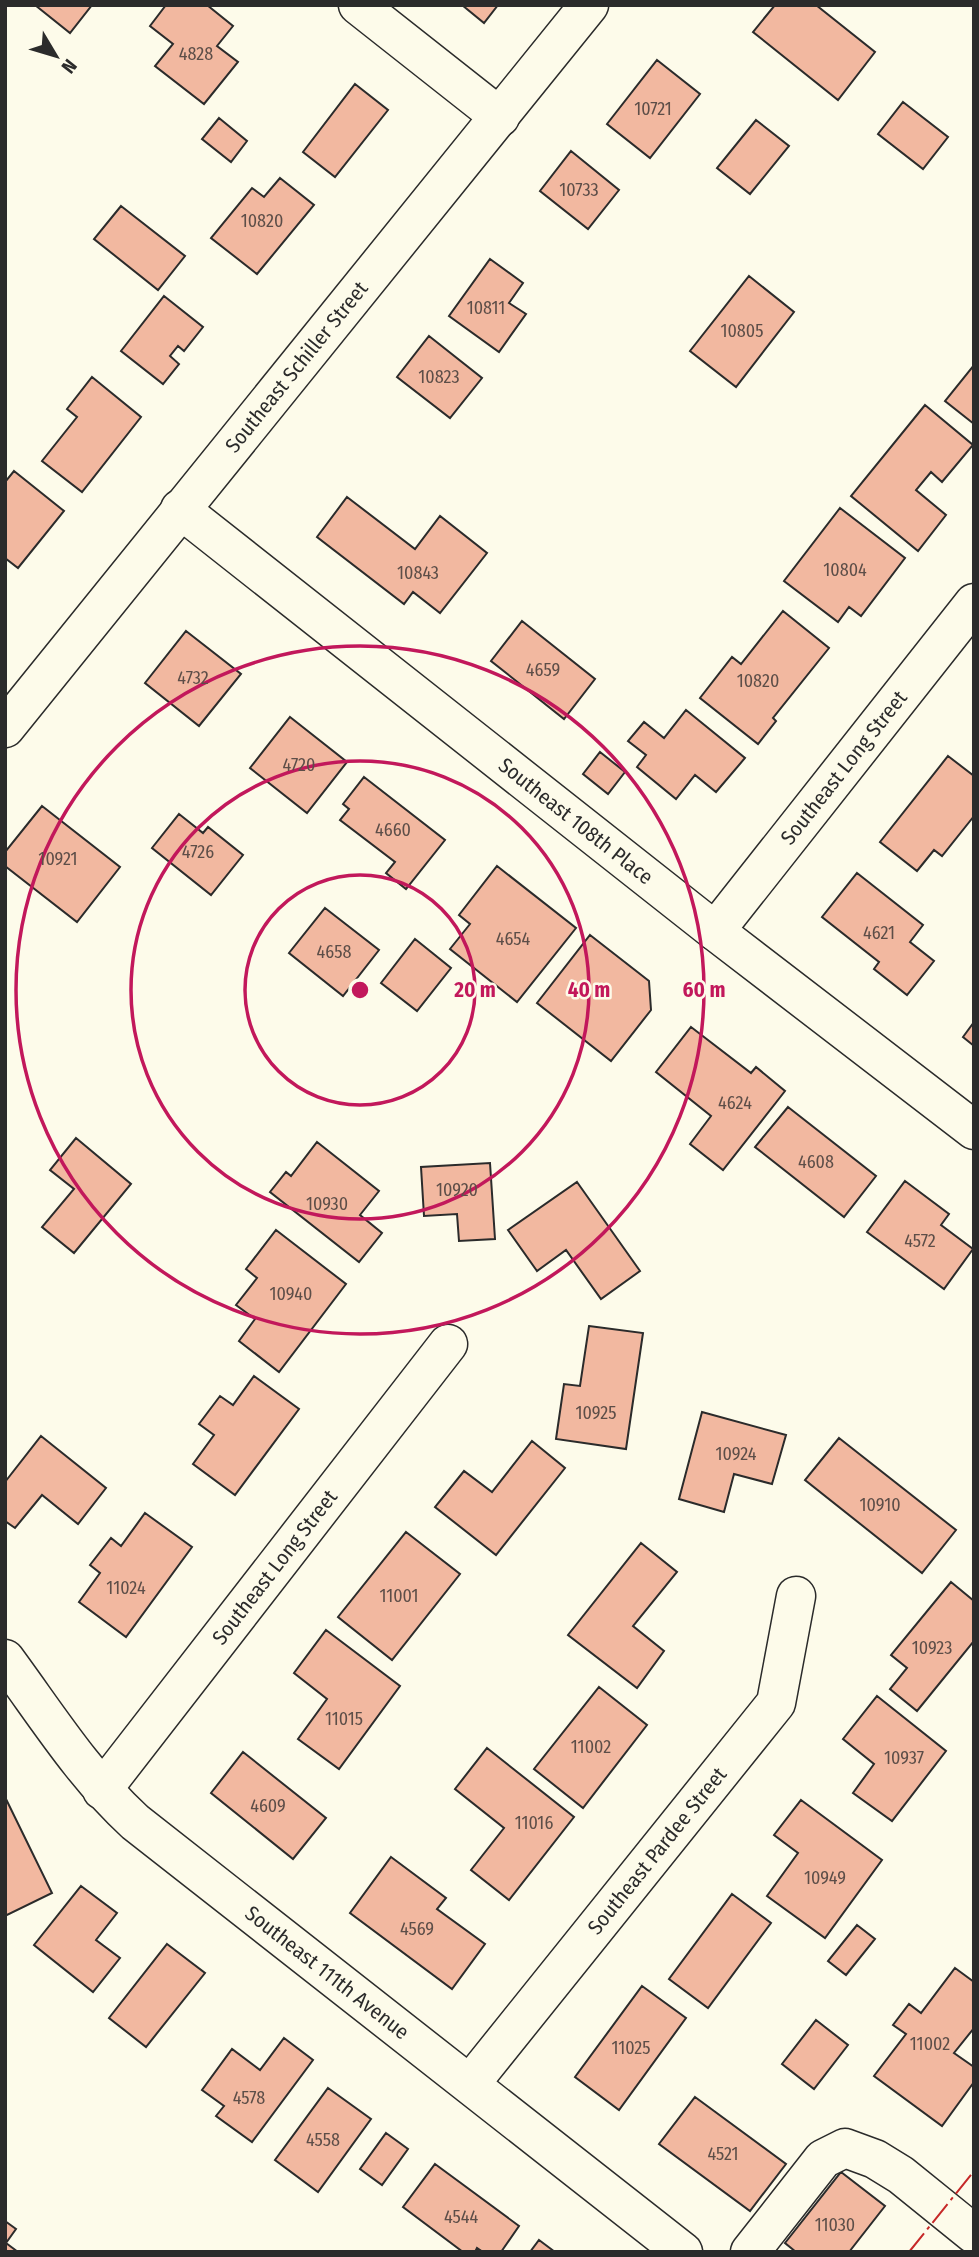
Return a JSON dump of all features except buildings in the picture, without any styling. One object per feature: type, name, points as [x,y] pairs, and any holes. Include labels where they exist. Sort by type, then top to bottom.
[{"type":"street","points":[[358,5],[500,117]]},
{"type":"street","name":"Southeast Schiller Street","points":[[5,728],[589,5]]},
{"type":"street","name":"Southeast 108th Place","points":[[180,509],[715,931],[974,1130]]},
{"type":"street","name":"Southeast Long Street","points":[[715,931],[974,603]]},
{"type":"street","name":"Southeast Long Street","points":[[102,1790],[448,1344]]},
{"type":"street","name":"Southeast Pardee Street","points":[[470,2084],[776,1703],[796,1596]]},
{"type":"street","name":"Southeast 111th Avenue","points":[[5,1660],[102,1790],[149,1834],[683,2252]]},
{"type":"street","points":[[750,2252],[822,2159],[845,2148],[875,2159],[901,2175],[974,2234]]},
{"type":"power","points":[[909,2252],[974,2171]]}]
